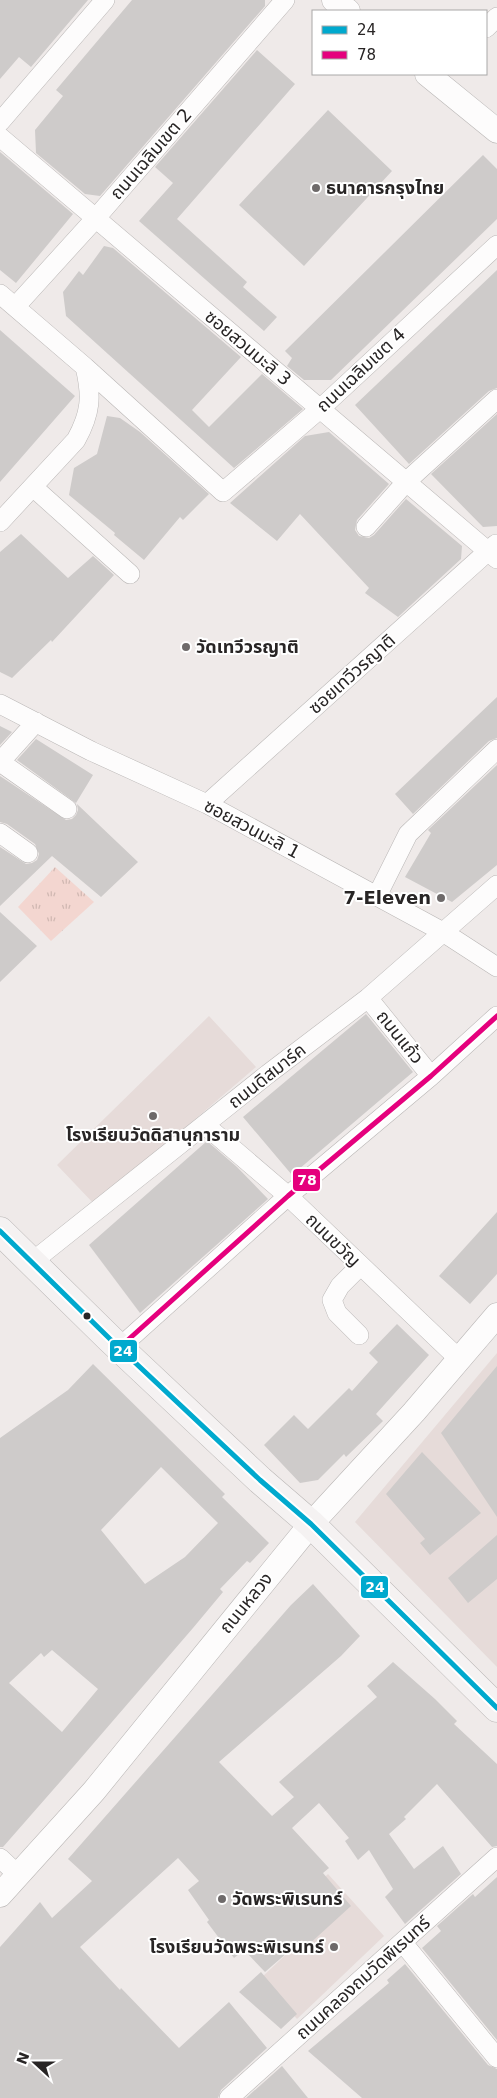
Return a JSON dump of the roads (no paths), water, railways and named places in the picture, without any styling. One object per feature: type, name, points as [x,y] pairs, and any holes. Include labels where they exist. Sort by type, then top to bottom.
[{"type":"main road","points":[[0,1231],[260,1480],[311,1524],[497,1708]]},
{"type":"street","points":[[0,122],[105,0]]},
{"type":"street","name":"ถนนเฉลิมเขต 2","points":[[15,307],[95,219],[286,0]]},
{"type":"street","points":[[334,0],[347,10]]},
{"type":"street","points":[[487,27],[497,17]]},
{"type":"street","points":[[433,76],[497,131]]},
{"type":"street","name":"ซอยสวนมะลิ 3","points":[[0,137],[407,481],[494,551]]},
{"type":"street","name":"ถนนเฉลิมเขต 4","points":[[85,367],[223,492],[320,408],[497,245]]},
{"type":"street","points":[[0,294],[85,367],[90,404],[85,424],[76,440],[0,522]]},
{"type":"street","points":[[366,526],[407,481],[497,399]]},
{"type":"street","points":[[33,487],[130,574]]},
{"type":"street","name":"ซอยเทวีวรญาติ","points":[[207,804],[494,551]]},
{"type":"street","name":"ซอยสวนมะลิ 1","points":[[0,704],[91,751],[207,804],[443,932],[497,967]]},
{"type":"street","points":[[36,722],[0,762],[67,810]]},
{"type":"street","points":[[377,896],[408,834],[497,749]]},
{"type":"street","points":[[0,832],[28,853]]},
{"type":"street","name":"ถนนดิสมาร์ค","points":[[32,1262],[205,1124],[368,998],[497,885]]},
{"type":"street","name":"ถนนแก้ว","points":[[368,998],[431,1076]]},
{"type":"street","points":[[120,1348],[288,1196],[431,1076],[497,1016]]},
{"type":"street","name":"ถนนขวัญ","points":[[205,1124],[288,1196],[459,1359]]},
{"type":"street","points":[[358,1336],[336,1314],[332,1300],[340,1286],[360,1266]]},
{"type":"street","name":"ถนนหลวง","points":[[0,1895],[94,1791],[311,1524],[414,1412],[497,1315]]},
{"type":"street","name":"ถนนคลองถมวัดพิเรนทร์","points":[[229,2098],[497,1857]]},
{"type":"street","points":[[0,1858],[18,1875]]},
{"type":"street","points":[[403,1943],[497,2058]]},
{"type":"place","name":"ธนาคารกรุงไทย","points":[[316,188]]},
{"type":"place","name":"วัดเทวีวรญาติ","points":[[186,647]]},
{"type":"place","name":"7-Eleven","points":[[441,898]]},
{"type":"place","name":"โรงเรียนวัดดิสานุการาม","points":[[153,1116]]},
{"type":"place","name":"วัดพระพิเรนทร์","points":[[222,1899]]},
{"type":"place","name":"โรงเรียนวัดพระพิเรนทร์","points":[[334,1947]]}]
